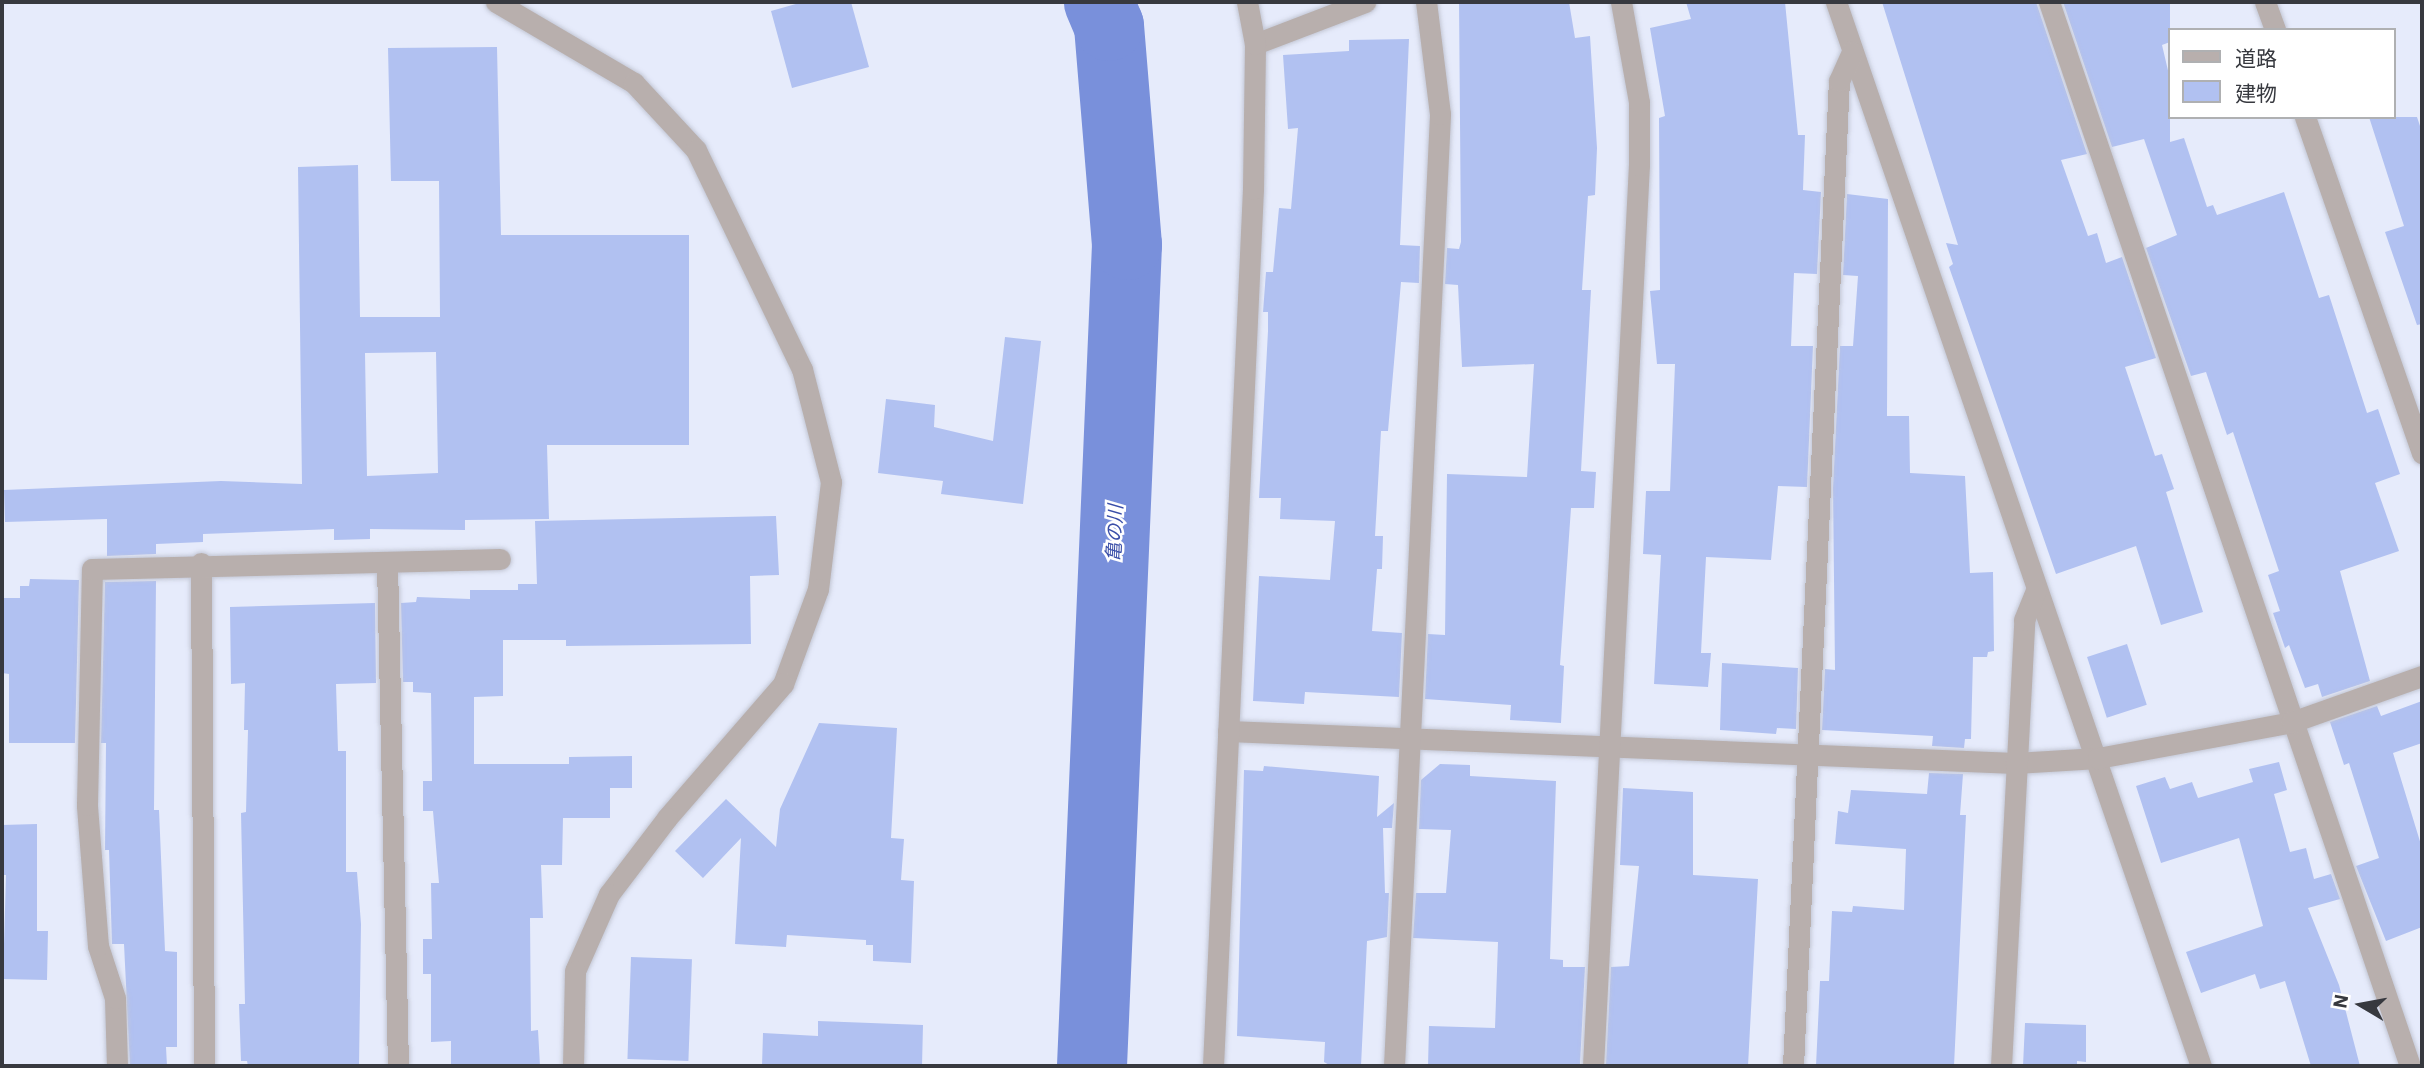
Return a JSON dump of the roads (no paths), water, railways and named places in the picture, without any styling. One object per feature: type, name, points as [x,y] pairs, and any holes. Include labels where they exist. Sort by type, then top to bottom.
[{"type":"street","points":[[496,2],[634,83],[696,150],[802,369],[831,482],[818,589],[783,684],[667,818],[609,894],[575,971],[573,1066]]},
{"type":"street","points":[[1213,1066],[1253,203],[1255,44],[1247,2]]},
{"type":"street","points":[[1255,44],[1365,2]]},
{"type":"street","points":[[1394,1066],[1440,114],[1426,2]]},
{"type":"street","points":[[1593,1066],[1639,165],[1639,102],[1621,2]]},
{"type":"street","points":[[1836,2],[2036,590],[2098,758],[2201,1066]]},
{"type":"street","points":[[2049,2],[2410,1066]]},
{"type":"street","points":[[2265,2],[2274,28]]},
{"type":"street","points":[[1793,1066],[1839,81],[1852,52]]},
{"type":"street","points":[[2306,119],[2422,453]]},
{"type":"street","points":[[117,1066],[115,998],[98,946],[87,805],[92,569],[201,564],[387,563],[500,559]]},
{"type":"street","points":[[387,563],[398,1066]]},
{"type":"street","points":[[201,564],[204,1066]]},
{"type":"street","points":[[2000,1066],[2024,620],[2036,590]]},
{"type":"street","points":[[1228,730],[2015,762],[2098,758],[2292,722],[2422,676]]},
{"type":"waterway","name":"亀の川","points":[[1092,1066],[1127,245],[1109,26],[1099,2]]}]
